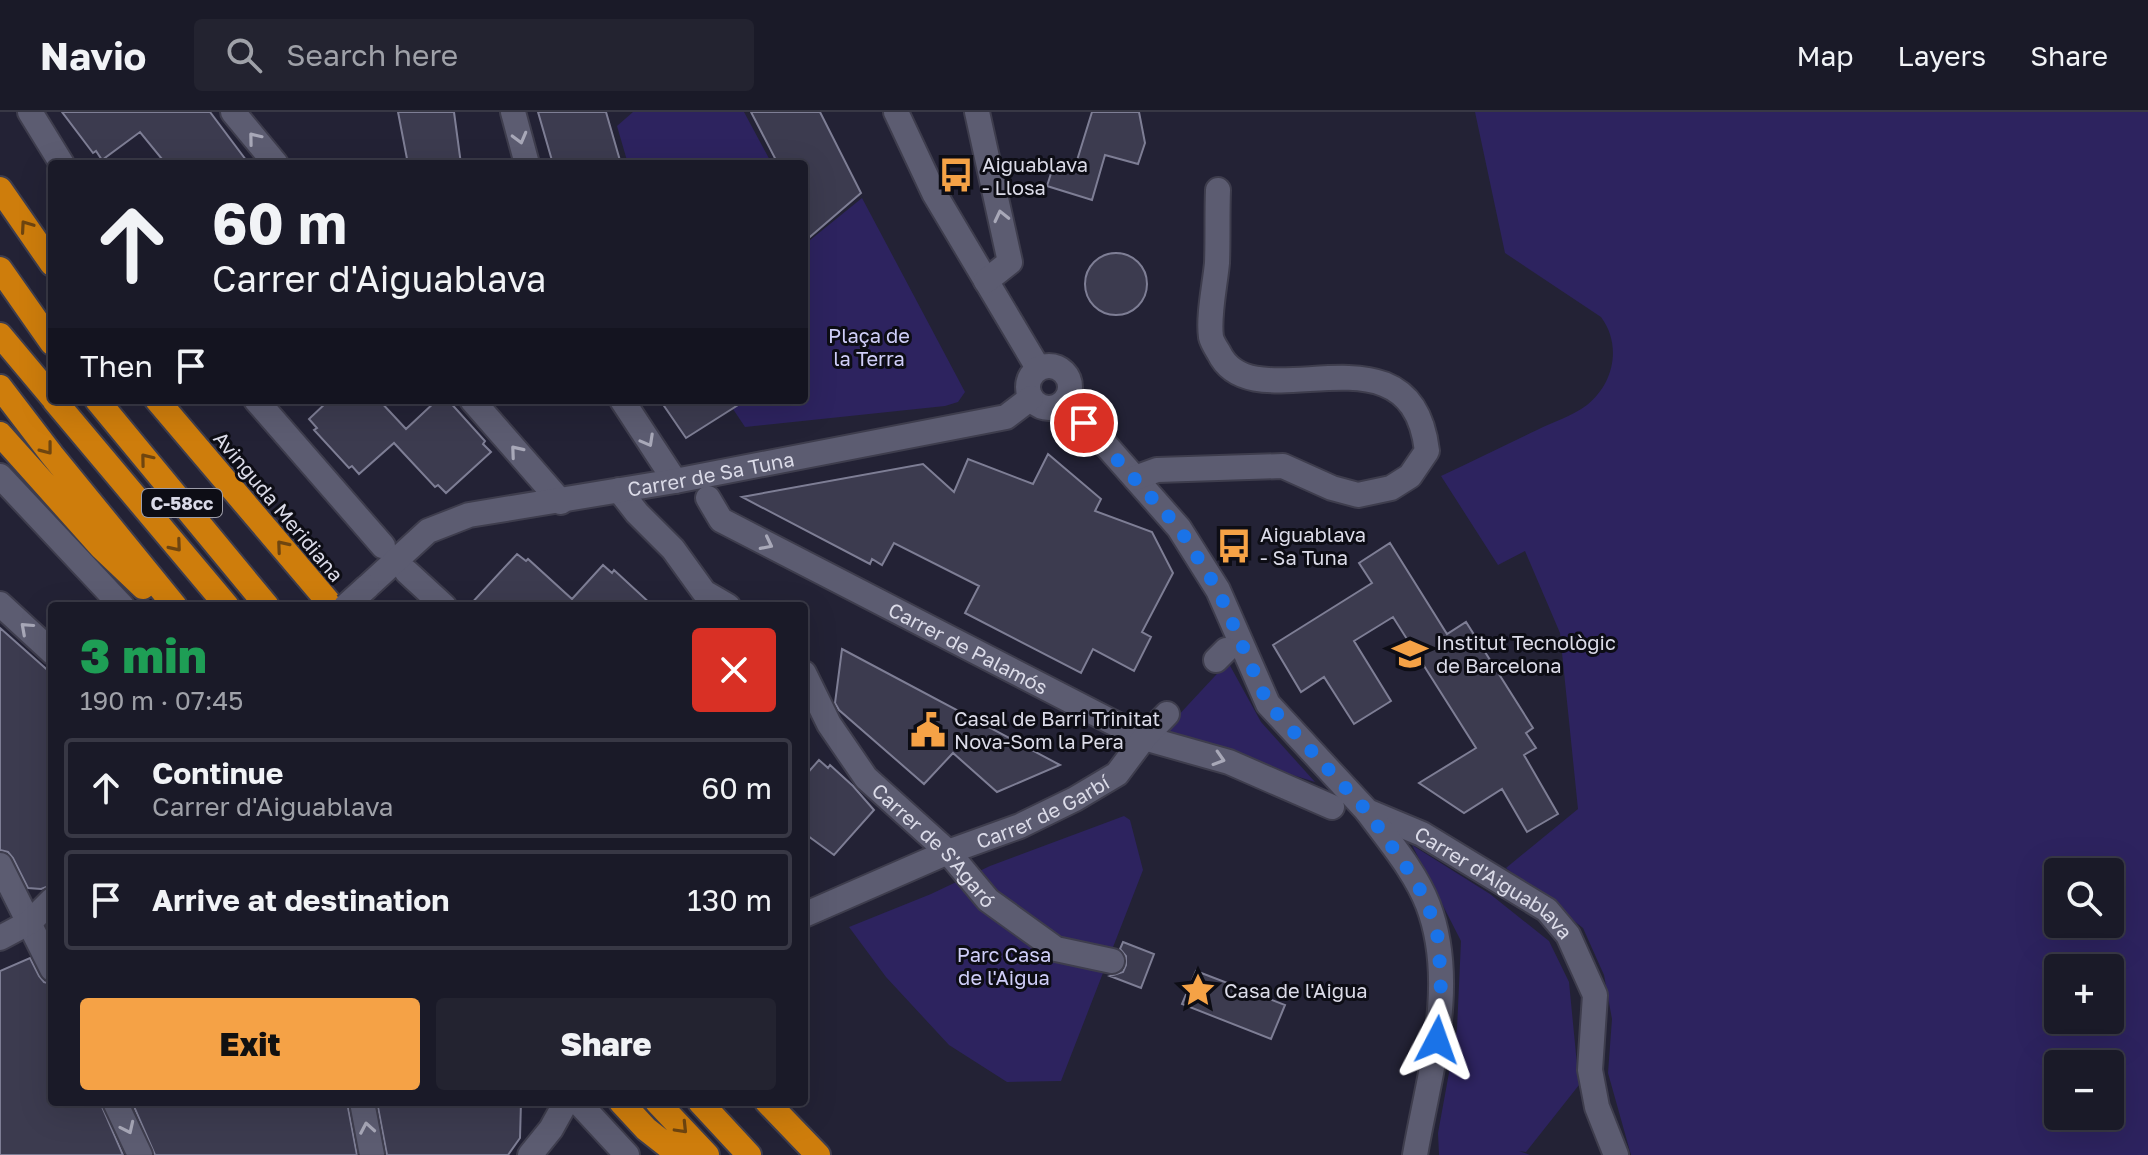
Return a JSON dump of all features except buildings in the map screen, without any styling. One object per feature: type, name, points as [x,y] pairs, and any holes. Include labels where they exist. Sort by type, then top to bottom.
[{"type":"highway","points":[[0,189],[48,258]]},
{"type":"highway","points":[[0,269],[48,337]]},
{"type":"highway","points":[[0,335],[48,393]]},
{"type":"highway","points":[[0,387],[172,602]]},
{"type":"highway","points":[[57,404],[224,602]]},
{"type":"highway","name":"C-58cc","points":[[100,404],[264,602]]},
{"type":"highway","name":"Avinguda Meridiana","points":[[160,404],[329,602]]},
{"type":"highway","points":[[0,434],[101,547],[159,602]]},
{"type":"highway","points":[[625,1106],[672,1155]]},
{"type":"highway","points":[[661,1106],[707,1155]]},
{"type":"highway","points":[[704,1106],[749,1155]]},
{"type":"highway","points":[[771,1106],[818,1155]]},
{"type":"highway","points":[[646,1129],[679,1155]]},
{"type":"street","points":[[30,112],[60,160]]},
{"type":"street","points":[[233,112],[273,160]]},
{"type":"street","points":[[513,112],[526,160]]},
{"type":"street","points":[[896,112],[934,193],[1038,368]]},
{"type":"street","points":[[977,112],[1010,262],[986,281]]},
{"type":"street","points":[[1135,478],[1157,470],[1283,466],[1332,488],[1358,495],[1391,488],[1410,476],[1427,451],[1424,428],[1413,405],[1388,385],[1361,379],[1247,378],[1225,367],[1211,337],[1218,190]]},
{"type":"street","points":[[1052,366],[1069,377],[1071,391],[1064,403],[1053,409],[1040,407],[1028,392],[1029,378],[1038,368],[1052,366]]},
{"type":"street","name":"Carrer de Sa Tuna","points":[[350,602],[428,531],[469,515],[561,502],[1006,417],[1031,398]]},
{"type":"street","name":"Carrer d'Aiguablava","points":[[1064,403],[1179,528],[1218,590],[1268,704],[1367,811],[1422,834],[1547,910],[1568,935],[1595,995],[1590,1070],[1597,1107],[1616,1155]]},
{"type":"street","points":[[259,404],[395,559],[440,602]]},
{"type":"street","points":[[475,404],[561,502]]},
{"type":"street","points":[[625,404],[675,481]]},
{"type":"street","points":[[0,476],[118,602]]},
{"type":"street","points":[[619,490],[673,549],[704,592],[721,602]]},
{"type":"street","name":"Carrer de Palamós","points":[[708,498],[721,520],[1144,738],[1229,762],[1332,807]]},
{"type":"street","points":[[0,604],[48,648]]},
{"type":"street","name":"Carrer de S'Agaró","points":[[808,681],[829,724],[866,778],[948,852],[988,900],[1056,949],[1112,961]]},
{"type":"street","name":"Carrer de Garbí","points":[[808,913],[948,852],[1020,826],[1075,799],[1117,774],[1167,714]]},
{"type":"street","points":[[1367,811],[1422,893],[1438,938],[1441,982],[1437,1040],[1415,1155]]},
{"type":"street","points":[[0,865],[48,960]]},
{"type":"street","points":[[0,938],[30,922],[48,904]]},
{"type":"street","points":[[117,1106],[140,1155]]},
{"type":"street","points":[[363,1106],[372,1155]]},
{"type":"street","points":[[530,1155],[551,1129],[564,1106]]},
{"type":"street","points":[[582,1106],[627,1155]]},
{"type":"street","points":[[551,1129],[553,1155]]},
{"type":"green space","points":[[633,112],[744,112],[770,160],[627,160],[617,126]]},
{"type":"green space","points":[[1475,112],[2148,112],[2148,1155],[1631,1155],[1608,1073],[1612,1019],[1604,975],[1583,928],[1506,868],[1578,809],[1560,633],[1525,551],[1498,565],[1441,476],[1587,405],[1604,386],[1612,364],[1611,340],[1601,317],[1505,253]]},
{"type":"green space","name":"Plaça de la Terra","points":[[862,198],[965,392],[958,402],[945,406],[745,427],[730,404],[808,404],[808,242]]},
{"type":"green space","points":[[1228,662],[1261,722],[1315,782],[1161,734]]},
{"type":"green space","name":"Parc Casa de l'Aigua","points":[[1124,816],[1130,820],[1143,870],[1061,1081],[1007,1082],[949,1045],[886,977],[849,927],[990,866]]},
{"type":"green space","points":[[1412,845],[1490,894],[1549,941],[1569,982],[1579,1085],[1526,1152],[1519,1151],[1530,1155],[1439,1155],[1438,1133],[1457,1029],[1461,941]]},
{"type":"place","name":"Aiguablava - Llosa","points":[[956,175]]},
{"type":"place","name":"Aiguablava - Sa Tuna","points":[[1234,546]]},
{"type":"place","name":"Institut Tecnològic de Barcelona","points":[[1410,654]]},
{"type":"place","name":"Casal de Barri Trinitat Nova-Som la Pera","points":[[928,730]]},
{"type":"place","name":"Casa de l'Aigua","points":[[1198,990]]},
{"type":"route","points":[[1084,423],[1179,528],[1218,590],[1268,704],[1367,811],[1411,874],[1427,902],[1438,938],[1441,982],[1437,1040]]}]
